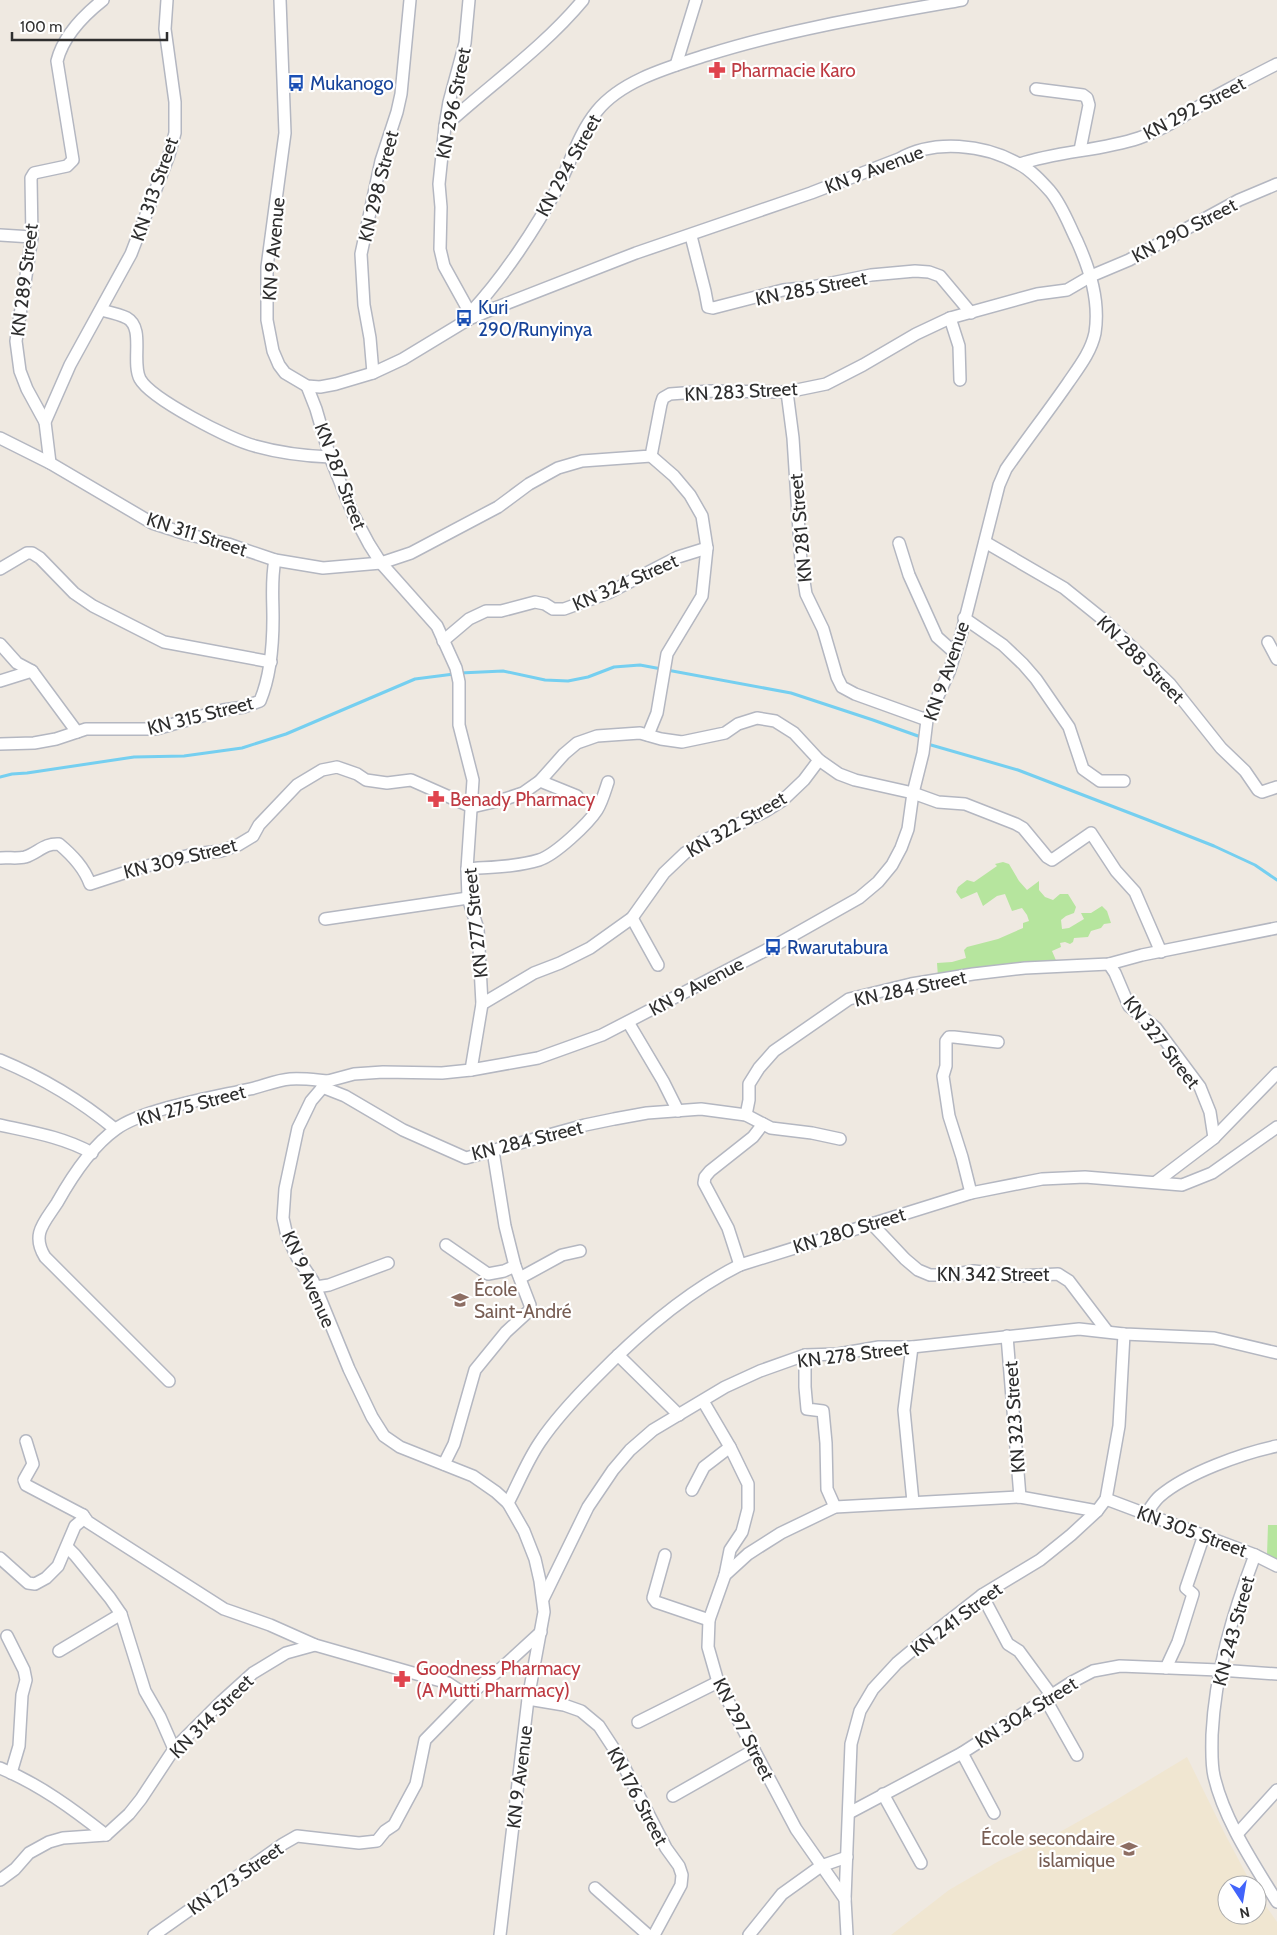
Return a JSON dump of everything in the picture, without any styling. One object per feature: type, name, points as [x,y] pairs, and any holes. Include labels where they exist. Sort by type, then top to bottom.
[{"type":"street","name":"KN 313 Street","points":[[45,422],[70,365],[131,254],[142,230],[169,154],[175,133],[174,102],[165,28],[167,0]]},
{"type":"street","name":"KN 9 Avenue","points":[[280,0],[285,133],[267,267],[267,320],[273,351],[279,365],[285,373],[307,386],[320,387],[336,384],[373,373],[416,352],[470,316],[636,253],[691,236],[812,193],[908,154],[934,147],[969,147],[997,154],[1020,164],[1035,176],[1051,193],[1065,217],[1091,276],[1096,301],[1095,333],[1086,356],[1006,469],[996,493],[985,542],[974,576],[955,653],[949,672],[927,720],[923,753],[913,793],[908,829],[892,865],[878,882],[859,898],[774,946],[602,1035],[538,1058],[471,1070],[442,1073],[383,1072],[354,1074],[325,1084],[311,1101],[298,1128],[285,1188],[283,1218],[287,1236],[293,1250],[316,1287],[349,1369],[372,1417],[384,1436],[400,1447],[473,1476],[496,1492],[508,1503],[524,1531],[535,1559],[544,1612],[528,1699],[500,1935]]},
{"type":"street","name":"KN 298 Street","points":[[373,373],[370,338],[364,305],[361,254],[381,161],[401,94],[410,0]]},
{"type":"street","name":"KN 296 Street","points":[[470,0],[465,43],[449,102],[439,184],[441,207],[440,249],[444,266],[470,316]]},
{"type":"street","points":[[445,126],[533,52],[584,0]]},
{"type":"street","points":[[676,65],[696,0]]},
{"type":"street","name":"KN 294 Street","points":[[470,316],[542,215],[559,184],[581,136],[597,110],[622,90],[650,75],[676,65],[744,44],[828,23],[962,0]]},
{"type":"street","name":"KN 289 Street","points":[[45,422],[26,389],[16,350],[21,297],[32,237],[31,178],[34,173],[67,166],[73,160],[57,61],[59,52],[68,36],[100,1]]},
{"type":"street","name":"KN 292 Street","points":[[1020,164],[1044,156],[1116,144],[1139,138],[1170,125],[1217,96],[1277,64]]},
{"type":"street","points":[[1036,89],[1086,98],[1089,105],[1080,150]]},
{"type":"street","name":"KN 290 Street","points":[[1091,276],[1129,260],[1239,200],[1277,184]]},
{"type":"street","points":[[0,235],[32,237]]},
{"type":"street","name":"KN 285 Street","points":[[691,236],[708,307],[713,308],[783,290],[812,287],[871,275],[929,272],[940,276],[972,313]]},
{"type":"street","name":"KN 283 Street","points":[[651,456],[660,404],[663,398],[670,394],[710,391],[787,392],[826,384],[950,318],[1037,294],[1067,290],[1091,276]]},
{"type":"street","points":[[101,310],[128,318],[134,325],[136,332],[136,366],[140,378],[146,388],[179,410],[252,446],[303,456],[330,458]]},
{"type":"street","points":[[950,318],[959,346],[960,380]]},
{"type":"street","name":"KN 287 Street","points":[[307,386],[316,409],[330,458],[353,514],[381,563]]},
{"type":"street","name":"KN 281 Street","points":[[787,392],[793,438],[801,562],[806,594],[823,628],[836,677],[842,687],[855,694],[927,720]]},
{"type":"street","points":[[45,422],[50,463]]},
{"type":"street","name":"KN 311 Street","points":[[0,438],[50,463],[152,523],[186,534],[228,544],[275,560],[322,568],[381,563]]},
{"type":"street","points":[[381,563],[411,553],[468,524],[498,507],[528,484],[558,468],[582,461],[651,456],[674,476],[690,495],[702,516],[707,548],[702,596],[667,654],[657,713],[648,735]]},
{"type":"street","name":"KN 288 Street","points":[[985,542],[1064,588],[1105,621],[1170,684],[1220,748],[1245,771],[1258,790],[1262,792],[1277,786]]},
{"type":"street","points":[[899,543],[909,575],[936,636],[955,653]]},
{"type":"street","name":"KN 324 Street","points":[[443,641],[468,619],[486,611],[501,611],[535,602],[545,604],[553,609],[564,609],[608,593],[678,557],[707,548]]},
{"type":"street","points":[[0,569],[26,553],[32,553],[40,558],[74,593],[93,606],[164,642],[271,662]]},
{"type":"street","name":"KN 315 Street","points":[[0,744],[56,740],[77,732],[102,728],[156,729],[223,710],[244,707],[260,702],[271,662],[273,617],[271,586],[275,560]]},
{"type":"street","name":"KN 277 Street","points":[[381,563],[437,626],[456,668],[459,682],[459,724],[474,780],[467,869],[468,898],[478,929],[482,1004],[471,1070]]},
{"type":"street","points":[[964,618],[1003,646],[1023,664],[1036,680],[1069,727],[1083,768],[1100,780],[1124,781]]},
{"type":"street","points":[[1268,642],[1277,659]]},
{"type":"street","points":[[0,644],[18,664],[32,671],[77,732]]},
{"type":"street","points":[[0,681],[32,671]]},
{"type":"street","points":[[472,807],[523,793],[540,781],[564,754],[577,743],[597,736],[640,733],[682,742],[704,739],[724,733],[738,724],[756,718],[775,721],[794,733],[828,768],[855,780],[913,793],[938,802],[965,804],[1016,824],[1023,828],[1052,860],[1091,834],[1116,871],[1135,892],[1161,952]]},
{"type":"street","name":"KN 322 Street","points":[[482,1004],[534,973],[590,948],[632,918],[664,873],[685,853],[703,841],[764,812],[783,800],[804,780],[819,760]]},
{"type":"street","name":"KN 309 Street","points":[[0,858],[24,857],[44,846],[58,844],[76,859],[86,873],[90,884],[139,868],[194,854],[221,852],[254,836],[259,825],[298,785],[322,770],[337,767],[357,774],[366,780],[387,783],[411,780],[472,807]]},
{"type":"street","points":[[540,781],[577,796]]},
{"type":"street","points":[[467,869],[525,863],[541,859],[555,852],[597,810],[608,782]]},
{"type":"street","points":[[325,919],[468,898]]},
{"type":"street","points":[[632,918],[658,964]]},
{"type":"street","name":"KN 284 Street","points":[[325,1084],[403,1130],[466,1158],[585,1126],[647,1113],[701,1109],[746,1115],[749,1100],[749,1084],[759,1068],[774,1051],[849,999],[911,984],[973,974],[1025,968],[1108,964],[1277,928]]},
{"type":"street","name":"KN 327 Street","points":[[1108,964],[1115,973],[1129,1006],[1156,1028],[1200,1087],[1210,1112],[1214,1138]]},
{"type":"street","points":[[628,1022],[678,1110]]},
{"type":"street","points":[[971,1193],[949,1116],[943,1076],[946,1066],[946,1041],[949,1037],[954,1037],[998,1042]]},
{"type":"street","points":[[0,1060],[43,1080],[92,1110],[115,1129]]},
{"type":"street","points":[[1156,1182],[1214,1138],[1277,1073]]},
{"type":"street","name":"KN 275 Street","points":[[169,1381],[45,1257],[39,1247],[38,1233],[69,1182],[92,1152],[115,1129],[139,1117],[169,1108],[290,1079],[325,1084]]},
{"type":"street","points":[[746,1115],[770,1128],[812,1133],[840,1139]]},
{"type":"street","points":[[740,1265],[728,1228],[704,1183],[705,1177],[710,1171],[753,1137],[763,1124]]},
{"type":"street","points":[[0,1125],[47,1135],[76,1144],[92,1152]]},
{"type":"street","name":"KN 280 Street","points":[[508,1503],[539,1442],[558,1418],[618,1355],[692,1292],[713,1278],[740,1265],[971,1193],[1042,1179],[1085,1177],[1182,1185],[1212,1173],[1277,1127]]},
{"type":"street","points":[[444,1464],[454,1444],[475,1370],[506,1332],[530,1310],[530,1305],[515,1266],[503,1217],[493,1152]]},
{"type":"street","name":"KN 342 Street","points":[[872,1223],[905,1259],[918,1270],[930,1274],[950,1275],[974,1271],[1018,1276],[1058,1274],[1070,1281],[1107,1332]]},
{"type":"street","points":[[446,1245],[488,1274],[504,1272],[515,1266]]},
{"type":"street","points":[[520,1278],[562,1255],[580,1251]]},
{"type":"street","points":[[316,1287],[388,1263]]},
{"type":"street","name":"KN 278 Street","points":[[543,1599],[588,1507],[612,1470],[630,1450],[654,1430],[725,1387],[760,1371],[805,1355],[838,1354],[879,1347],[912,1347],[1079,1329],[1124,1334],[1214,1338],[1277,1353]]},
{"type":"street","name":"KN 241 Street","points":[[847,1935],[845,1899],[851,1744],[860,1712],[873,1689],[897,1664],[927,1638],[982,1595],[1040,1560],[1097,1511],[1106,1499],[1119,1426],[1124,1334]]},
{"type":"street","name":"KN 323 Street","points":[[1007,1336],[1020,1497]]},
{"type":"street","points":[[912,1347],[904,1410],[913,1502]]},
{"type":"street","points":[[618,1355],[679,1414]]},
{"type":"street","points":[[805,1355],[804,1387],[807,1408],[823,1411],[827,1489],[834,1507]]},
{"type":"street","points":[[704,1401],[748,1484],[748,1509],[742,1532],[730,1550],[725,1574]]},
{"type":"street","points":[[26,1441],[32,1464],[24,1480],[26,1485],[84,1515],[88,1522],[224,1609],[315,1645],[448,1682],[468,1696]]},
{"type":"street","points":[[1145,1514],[1160,1497],[1182,1482],[1249,1452],[1277,1446]]},
{"type":"street","points":[[692,1490],[704,1467],[730,1447]]},
{"type":"street","name":"KN 297 Street","points":[[845,1899],[796,1829],[718,1682],[708,1648],[709,1620],[725,1574],[748,1554],[782,1533],[834,1507],[1020,1497],[1097,1511]]},
{"type":"street","name":"KN 305 Street","points":[[1106,1499],[1204,1535],[1255,1555],[1277,1566]]},
{"type":"street","points":[[0,1558],[28,1583],[35,1584],[46,1578],[58,1566],[75,1526],[84,1515]]},
{"type":"street","points":[[1166,1668],[1178,1642],[1193,1594],[1186,1588],[1204,1535]]},
{"type":"street","points":[[67,1547],[76,1555],[121,1614],[145,1691],[160,1717],[174,1749]]},
{"type":"street","points":[[665,1555],[653,1598],[656,1602],[709,1620]]},
{"type":"street","name":"KN 243 Street","points":[[1255,1555],[1236,1610],[1219,1670],[1213,1722],[1213,1775],[1228,1815],[1277,1902]]},
{"type":"street","points":[[982,1595],[1008,1644],[1019,1651],[1049,1698],[1077,1755]]},
{"type":"street","points":[[59,1651],[121,1614]]},
{"type":"street","name":"KN 273 Street","points":[[154,1935],[297,1836],[360,1843],[377,1841],[385,1831],[394,1825],[416,1784],[425,1740],[468,1696],[541,1632]]},
{"type":"street","points":[[7,1636],[24,1670],[26,1680],[22,1695],[19,1746],[5,1770],[74,1810],[106,1834]]},
{"type":"street","name":"KN 314 Street","points":[[106,1834],[129,1814],[141,1800],[174,1749],[222,1701],[254,1673],[286,1653],[315,1645]]},
{"type":"street","name":"KN 304 Street","points":[[849,1813],[962,1753],[1072,1682],[1093,1671],[1120,1666],[1277,1674]]},
{"type":"street","points":[[638,1722],[718,1682]]},
{"type":"street","name":"KN 176 Street","points":[[528,1699],[564,1705],[581,1711],[599,1726],[618,1755],[666,1848],[679,1866],[682,1874],[681,1885],[654,1935]]},
{"type":"street","points":[[673,1796],[754,1750]]},
{"type":"street","points":[[962,1753],[994,1813]]},
{"type":"street","points":[[1238,1833],[1277,1790]]},
{"type":"street","points":[[883,1794],[921,1862]]},
{"type":"street","points":[[0,1880],[15,1869],[29,1853],[49,1842],[63,1838],[106,1834]]},
{"type":"street","points":[[749,1935],[782,1894],[821,1866],[847,1856]]},
{"type":"street","points":[[595,1888],[648,1935]]},
{"type":"shaded area","name":"École secondaire islamique","points":[[1187,1757],[1247,1875],[1217,1875],[1217,1925],[1267,1925],[1267,1908],[1277,1922],[1277,1935],[891,1935],[949,1890],[999,1861],[1051,1837]]},
{"type":"green space","points":[[1003,862],[1009,864],[1027,890],[1039,881],[1039,890],[1045,897],[1053,900],[1060,894],[1068,894],[1076,907],[1074,913],[1061,920],[1062,929],[1069,928],[1084,919],[1081,913],[1091,913],[1102,906],[1107,911],[1111,923],[1104,924],[1101,928],[1091,931],[1088,937],[1074,938],[1070,944],[1060,943],[1061,947],[1052,951],[1058,965],[938,977],[937,963],[952,962],[966,958],[964,950],[967,947],[998,939],[1023,928],[1023,923],[1029,921],[1022,908],[1012,911],[1005,894],[997,896],[983,906],[977,892],[961,899],[956,892],[958,887],[967,880],[974,882],[997,866],[995,864]]},
{"type":"green space","points":[[1268,1525],[1277,1525],[1277,1561],[1267,1555]]},
{"type":"waterway","points":[[460,673],[503,671],[545,680],[568,681],[588,677],[614,667],[640,665],[791,693],[918,736]]},
{"type":"waterway","points":[[0,777],[134,757],[184,756],[242,748],[286,734],[415,679],[454,674]]},
{"type":"waterway","points":[[931,745],[1018,770],[1148,820],[1214,846],[1255,865],[1277,880]]},
{"type":"place","name":"Pharmacie Karo","points":[[717,70]]},
{"type":"place","name":"Mukanogo","points":[[296,83]]},
{"type":"place","name":"Kuri 290/Runyinya","points":[[464,318]]},
{"type":"place","name":"Benady Pharmacy","points":[[436,799]]},
{"type":"place","name":"Rwarutabura","points":[[773,947]]},
{"type":"place","name":"École Saint-André","points":[[460,1300]]},
{"type":"place","name":"Goodness Pharmacy (A Mutti Pharmacy)","points":[[402,1679]]},
{"type":"place","name":"École secondaire islamique","points":[[1129,1849]]}]
